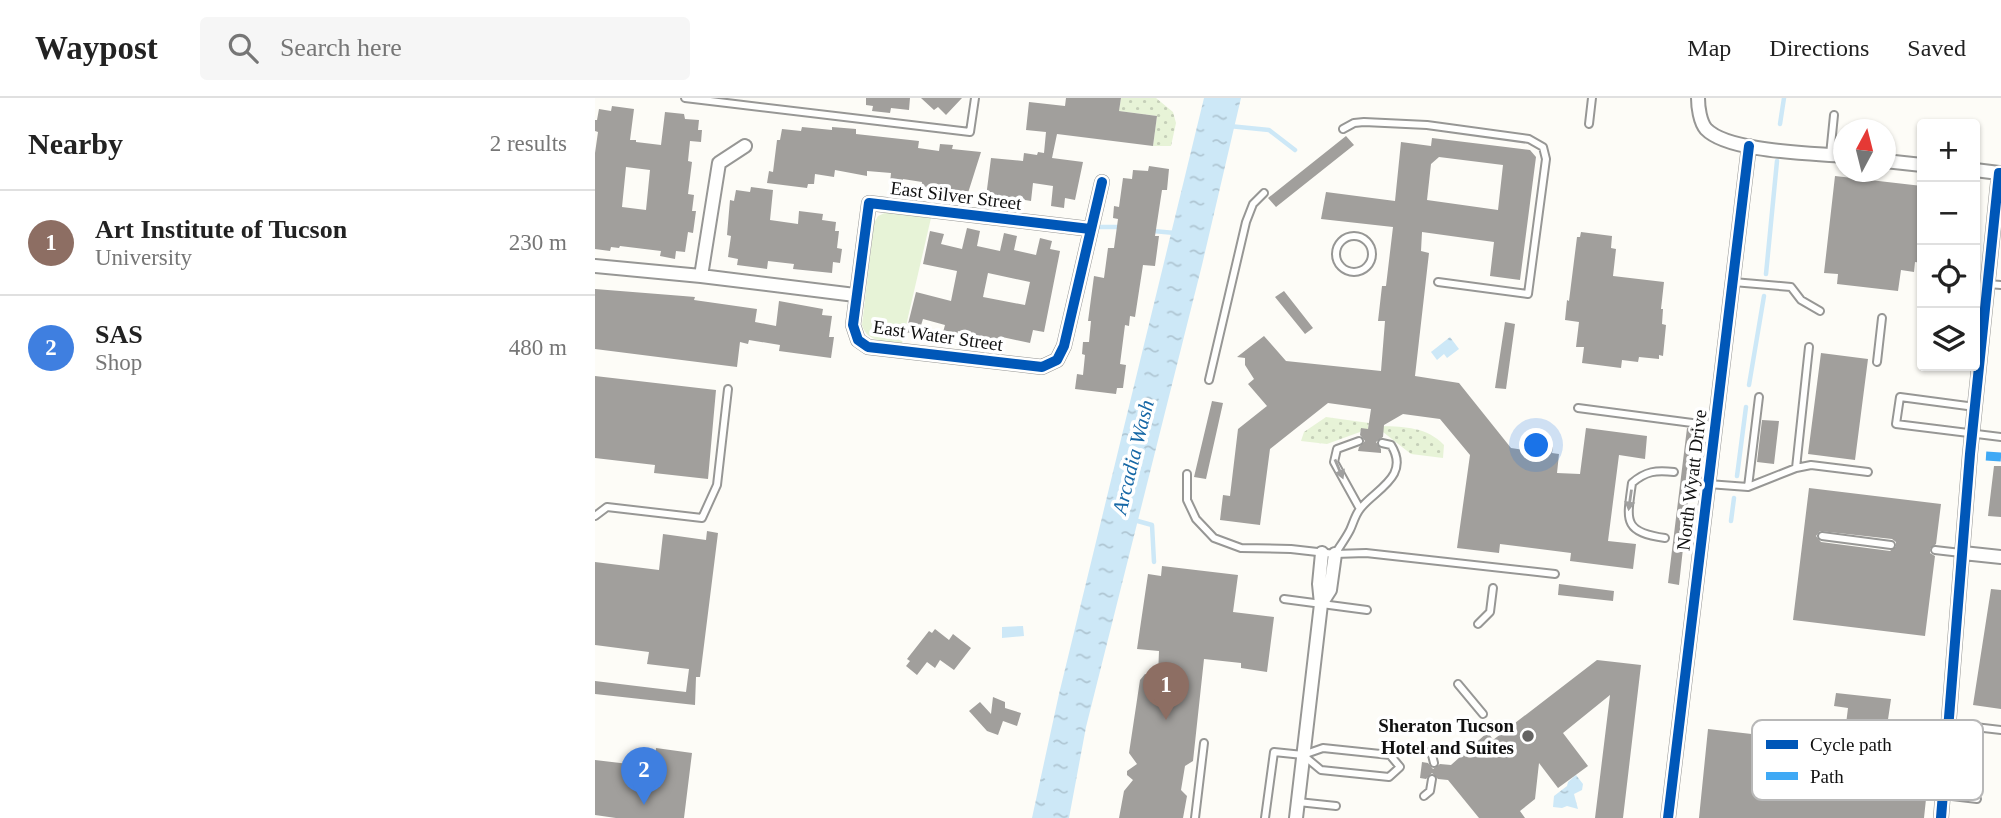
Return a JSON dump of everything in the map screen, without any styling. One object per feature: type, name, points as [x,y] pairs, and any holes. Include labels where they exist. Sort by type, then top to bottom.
[{"type":"street","points":[[1698,98],[1698,107],[1706,128],[1727,142],[1833,155]]},
{"type":"street","points":[[701,276],[719,163],[745,146]]},
{"type":"street","name":"North Wyatt Drive","points":[[1668,818],[1749,146]]},
{"type":"street","points":[[1896,162],[1917,164]]},
{"type":"street","points":[[1949,720],[1975,407],[1994,284],[2000,173],[1980,171]]},
{"type":"street","points":[[1090,229],[1102,182]]},
{"type":"street","name":"East Silver Street","points":[[855,295],[869,203],[1090,229]]},
{"type":"street","name":"East Water Street","points":[[595,266],[855,295],[853,325],[858,340],[868,347],[1042,367],[1057,360],[1063,346],[1090,229]]},
{"type":"street","points":[[1296,818],[1321,604],[1330,590],[1329,553]]},
{"type":"street","points":[[1963,553],[2001,557]]},
{"type":"street","points":[[1941,818],[1943,800]]},
{"type":"lane","points":[[685,98],[970,132],[975,98]]},
{"type":"lane","points":[[1589,124],[1592,98]]},
{"type":"lane","points":[[1830,155],[1834,115]]},
{"type":"lane","points":[[1343,129],[1354,123],[1364,122],[1427,125],[1529,139],[1543,147],[1546,159],[1528,294],[1438,282]]},
{"type":"lane","points":[[1209,380],[1246,222],[1253,204],[1264,193]]},
{"type":"lane","points":[[1357,236],[1367,241],[1372,257],[1366,268],[1354,273],[1342,269],[1335,258],[1335,251],[1341,241],[1345,237],[1357,236]]},
{"type":"lane","points":[[1733,282],[1791,287],[1801,300],[1819,311]]},
{"type":"lane","points":[[1877,362],[1882,318]]},
{"type":"lane","points":[[1796,468],[1809,347]]},
{"type":"lane","points":[[595,516],[607,507],[702,518],[717,485],[728,389]]},
{"type":"lane","points":[[1748,487],[1759,397]]},
{"type":"lane","points":[[1975,407],[1899,397],[1896,424],[2001,437]]},
{"type":"lane","points":[[1578,408],[1715,426]]},
{"type":"lane","points":[[1359,441],[1337,449],[1334,462],[1360,509]]},
{"type":"lane","points":[[1329,553],[1349,532],[1360,509],[1385,487],[1394,474],[1397,462],[1395,452],[1391,445],[1382,443]]},
{"type":"lane","points":[[1708,484],[1748,487],[1796,468],[1811,465],[1868,472]]},
{"type":"lane","points":[[1665,538],[1635,529],[1628,516],[1632,483],[1643,473],[1656,470],[1674,472]]},
{"type":"lane","points":[[1187,474],[1187,500],[1196,519],[1214,538],[1241,548],[1366,553],[1555,574]]},
{"type":"lane","points":[[1822,536],[1891,545]]},
{"type":"lane","points":[[1935,550],[1963,553]]},
{"type":"lane","points":[[1478,624],[1490,612],[1493,588]]},
{"type":"lane","points":[[1284,599],[1367,610]]},
{"type":"lane","points":[[1458,684],[1483,714]]},
{"type":"lane","points":[[1983,728],[2001,730]]},
{"type":"lane","points":[[1195,818],[1204,743]]},
{"type":"lane","points":[[1265,818],[1274,752],[1303,755],[1323,748],[1390,755],[1400,767],[1389,777],[1321,771],[1303,755]]},
{"type":"lane","points":[[1431,751],[1434,763]]},
{"type":"lane","points":[[1424,796],[1430,791],[1432,779]]},
{"type":"lane","points":[[1297,802],[1336,806]]},
{"type":"green space","points":[[1121,98],[1156,98],[1173,112],[1176,123],[1171,146],[1153,146],[1157,116],[1119,111]]},
{"type":"green space","points":[[887,212],[931,218],[902,343],[873,338],[864,331],[862,325],[874,223],[878,216]]},
{"type":"green space","points":[[1326,417],[1369,423],[1368,429],[1361,429],[1360,432],[1327,444],[1301,441],[1304,432]]},
{"type":"green space","points":[[1382,426],[1423,431],[1444,445],[1443,458],[1411,454],[1383,432]]},
{"type":"water","name":"Arcadia Wash","points":[[1204,98],[1241,98],[1086,727],[1069,818],[1032,818],[1059,694]]},
{"type":"water","points":[[1450,337],[1459,349],[1447,358],[1444,354],[1437,360],[1431,352]]},
{"type":"water","points":[[1023,626],[1024,636],[1002,638],[1002,627]]},
{"type":"water","points":[[1576,775],[1583,784],[1582,790],[1574,794],[1578,809],[1567,806],[1553,807],[1554,796]]},
{"type":"building","points":[[866,98],[910,98],[909,110],[891,108],[890,113],[872,111],[873,106],[866,105]]},
{"type":"building","points":[[921,98],[962,98],[946,115],[938,107],[934,110]]},
{"type":"building","points":[[1066,98],[1121,98],[1119,111],[1157,116],[1153,146],[1057,134],[1052,158],[1083,162],[1075,200],[1065,198],[1064,208],[1051,206],[1053,186],[1033,183],[1031,201],[1000,196],[1000,199],[986,197],[991,158],[1023,161],[1024,153],[1044,153],[1046,132],[1026,130],[1029,102],[1065,106]]},
{"type":"building","points":[[612,106],[634,109],[630,140],[661,145],[665,112],[684,114],[685,119],[699,120],[701,142],[690,141],[688,161],[692,162],[688,194],[694,195],[692,211],[696,211],[693,233],[688,232],[685,252],[676,251],[675,259],[660,256],[661,251],[620,246],[611,247],[610,251],[595,249],[595,153],[598,132],[595,131],[595,120],[599,109],[611,111]],"holes":[[[626,167],[650,170],[646,210],[622,207]]]},
{"type":"building","points":[[802,127],[856,129],[856,134],[919,141],[918,148],[939,151],[940,144],[953,145],[952,149],[981,152],[968,193],[937,186],[937,192],[921,190],[922,182],[903,179],[901,185],[890,183],[891,173],[867,171],[867,176],[835,170],[834,177],[815,174],[814,184],[808,184],[807,188],[767,183],[769,171],[773,172],[777,140],[780,140],[782,129],[801,131]]},
{"type":"building","points":[[1346,136],[1354,145],[1276,207],[1268,198]]},
{"type":"building","points":[[1432,138],[1530,150],[1536,157],[1520,280],[1490,276],[1494,242],[1422,232],[1421,251],[1429,253],[1415,376],[1459,383],[1511,448],[1531,451],[1532,445],[1553,447],[1552,453],[1559,454],[1557,473],[1580,474],[1586,428],[1647,436],[1645,459],[1619,455],[1608,541],[1636,544],[1633,569],[1570,561],[1571,553],[1500,544],[1499,553],[1457,548],[1470,455],[1440,419],[1403,414],[1384,425],[1383,437],[1376,442],[1381,453],[1358,451],[1365,441],[1360,435],[1361,428],[1368,429],[1371,409],[1328,403],[1270,449],[1260,525],[1220,520],[1223,495],[1230,496],[1238,429],[1267,406],[1248,384],[1254,379],[1245,365],[1245,358],[1237,357],[1264,336],[1286,361],[1381,371],[1385,321],[1378,321],[1382,286],[1386,286],[1393,227],[1321,219],[1326,192],[1395,201],[1401,142],[1431,146]],"holes":[[[1439,157],[1503,165],[1498,210],[1427,200],[1431,164]]]},
{"type":"building","points":[[1149,166],[1169,169],[1167,190],[1162,190],[1155,236],[1159,236],[1155,266],[1143,265],[1135,317],[1130,316],[1129,326],[1125,325],[1120,364],[1126,365],[1123,388],[1117,388],[1116,394],[1075,389],[1077,374],[1083,375],[1083,342],[1089,342],[1091,321],[1088,321],[1094,276],[1104,278],[1108,248],[1114,248],[1118,219],[1113,218],[1114,206],[1119,207],[1123,178],[1132,179],[1133,170],[1148,171]]},
{"type":"building","points":[[1834,182],[1887,182],[1917,185],[1917,262],[1914,272],[1901,270],[1898,291],[1837,284],[1838,274],[1824,273]]},
{"type":"building","points":[[751,187],[773,190],[770,220],[798,224],[799,211],[823,214],[822,220],[836,222],[835,231],[839,231],[837,248],[842,249],[840,263],[833,262],[832,273],[793,269],[794,264],[768,261],[767,269],[737,265],[738,259],[728,257],[731,236],[727,235],[730,200],[734,201],[736,190],[750,192]]},
{"type":"building","points":[[967,228],[980,231],[977,246],[1000,251],[1004,233],[1017,236],[1014,250],[1036,255],[1040,238],[1052,241],[1050,249],[1060,251],[1044,332],[1033,330],[1030,343],[1002,337],[1001,342],[958,331],[956,340],[942,336],[945,325],[923,319],[918,335],[906,332],[916,292],[951,301],[957,271],[923,264],[930,231],[944,234],[941,244],[962,249]],"holes":[[[988,273],[1030,282],[1025,305],[983,297]]]},
{"type":"building","points":[[1581,232],[1612,236],[1611,248],[1616,249],[1613,276],[1664,282],[1661,309],[1662,324],[1666,325],[1663,356],[1659,355],[1659,359],[1639,357],[1638,362],[1622,360],[1621,368],[1582,363],[1584,347],[1576,347],[1579,322],[1565,320],[1577,237],[1580,237]]},
{"type":"building","points":[[595,289],[695,297],[694,300],[757,309],[755,322],[776,326],[779,301],[823,309],[822,315],[832,316],[829,337],[834,337],[831,358],[779,351],[780,345],[749,340],[748,344],[740,342],[737,367],[595,349]]},
{"type":"building","points":[[1284,291],[1313,328],[1305,334],[1275,297]]},
{"type":"building","points":[[1505,322],[1515,324],[1506,389],[1495,388]]},
{"type":"building","points":[[1821,353],[1868,359],[1855,460],[1808,454]]},
{"type":"building","points":[[595,376],[716,390],[708,479],[654,473],[655,465],[595,458]]},
{"type":"building","points":[[1212,401],[1223,403],[1206,479],[1194,477]]},
{"type":"building","points":[[1762,420],[1779,421],[1774,464],[1757,462]]},
{"type":"building","points":[[1687,428],[1696,429],[1679,585],[1668,583]]},
{"type":"building","points":[[1994,466],[2001,466],[2001,517],[1988,516]]},
{"type":"building","points":[[1809,488],[1941,504],[1936,544],[1930,549],[1930,553],[1935,556],[1925,636],[1793,620]],"holes":[[[1820,531],[1892,539],[1896,546],[1890,551],[1821,542],[1816,536]]]},
{"type":"building","points":[[707,531],[718,533],[700,677],[696,677],[695,705],[595,694],[595,681],[686,692],[689,669],[647,664],[649,652],[595,645],[595,562],[659,570],[663,534],[706,540]]},
{"type":"building","points":[[1162,566],[1238,575],[1233,612],[1274,617],[1267,672],[1241,668],[1241,663],[1204,659],[1193,761],[1185,766],[1181,790],[1187,796],[1183,818],[1119,818],[1124,791],[1133,780],[1127,775],[1127,771],[1137,764],[1129,753],[1140,680],[1145,674],[1158,676],[1159,651],[1137,649],[1148,574],[1161,576]]},
{"type":"building","points":[[1559,584],[1614,591],[1613,601],[1558,595]]},
{"type":"building","points":[[1991,589],[2001,590],[2001,709],[1973,705]]},
{"type":"building","points":[[935,629],[949,640],[953,634],[971,648],[954,670],[940,660],[935,668],[927,662],[917,675],[906,666],[910,661],[907,659],[929,631],[932,633]]},
{"type":"building","name":"Sheraton Tucson Hotel and Suites","points":[[1597,660],[1641,665],[1623,818],[1595,818],[1610,695],[1563,733],[1588,766],[1558,788],[1539,763],[1535,799],[1520,811],[1525,818],[1479,818],[1448,780],[1438,779],[1432,773],[1426,779],[1420,778],[1422,762],[1428,763],[1433,769],[1440,764],[1451,765],[1488,732],[1493,740]]},
{"type":"building","points":[[1836,693],[1891,699],[1888,720],[1846,720],[1848,708],[1834,706]]},
{"type":"building","points":[[993,697],[1005,702],[1005,708],[1021,713],[1017,726],[1003,721],[998,735],[987,731],[969,711],[980,702],[991,714]]},
{"type":"building","points":[[1708,729],[1752,734],[1752,800],[1926,800],[1924,818],[1699,818]]},
{"type":"building","points":[[656,748],[692,753],[684,818],[616,818],[595,815],[595,760],[654,767]]},
{"type":"waterway","points":[[1780,124],[1784,98]]},
{"type":"waterway","points":[[1229,126],[1269,130],[1295,150]]},
{"type":"waterway","points":[[1766,274],[1777,161]]},
{"type":"waterway","points":[[1100,227],[1120,227]]},
{"type":"waterway","points":[[1153,231],[1175,233]]},
{"type":"waterway","points":[[1749,385],[1764,296]]},
{"type":"waterway","points":[[1737,476],[1746,407]]},
{"type":"waterway","points":[[1731,521],[1734,498]]},
{"type":"waterway","points":[[1134,520],[1152,525],[1154,562]]},
{"type":"marked path","points":[[1986,456],[2001,457]]},
{"type":"cycle path","points":[[1668,818],[1749,146]]},
{"type":"cycle path","points":[[1949,720],[1970,454],[2001,173]]},
{"type":"cycle path","points":[[1090,229],[869,203],[853,325],[858,340],[868,347],[1042,367],[1057,360],[1064,346],[1102,182]]},
{"type":"cycle path","points":[[1941,818],[1942,800]]},
{"type":"place","name":"Art Institute of Tucson","points":[[1166,720]]},
{"type":"place","name":"Sheraton Tucson Hotel and Suites","points":[[1528,736]]},
{"type":"place","name":"SAS","points":[[644,805]]}]
